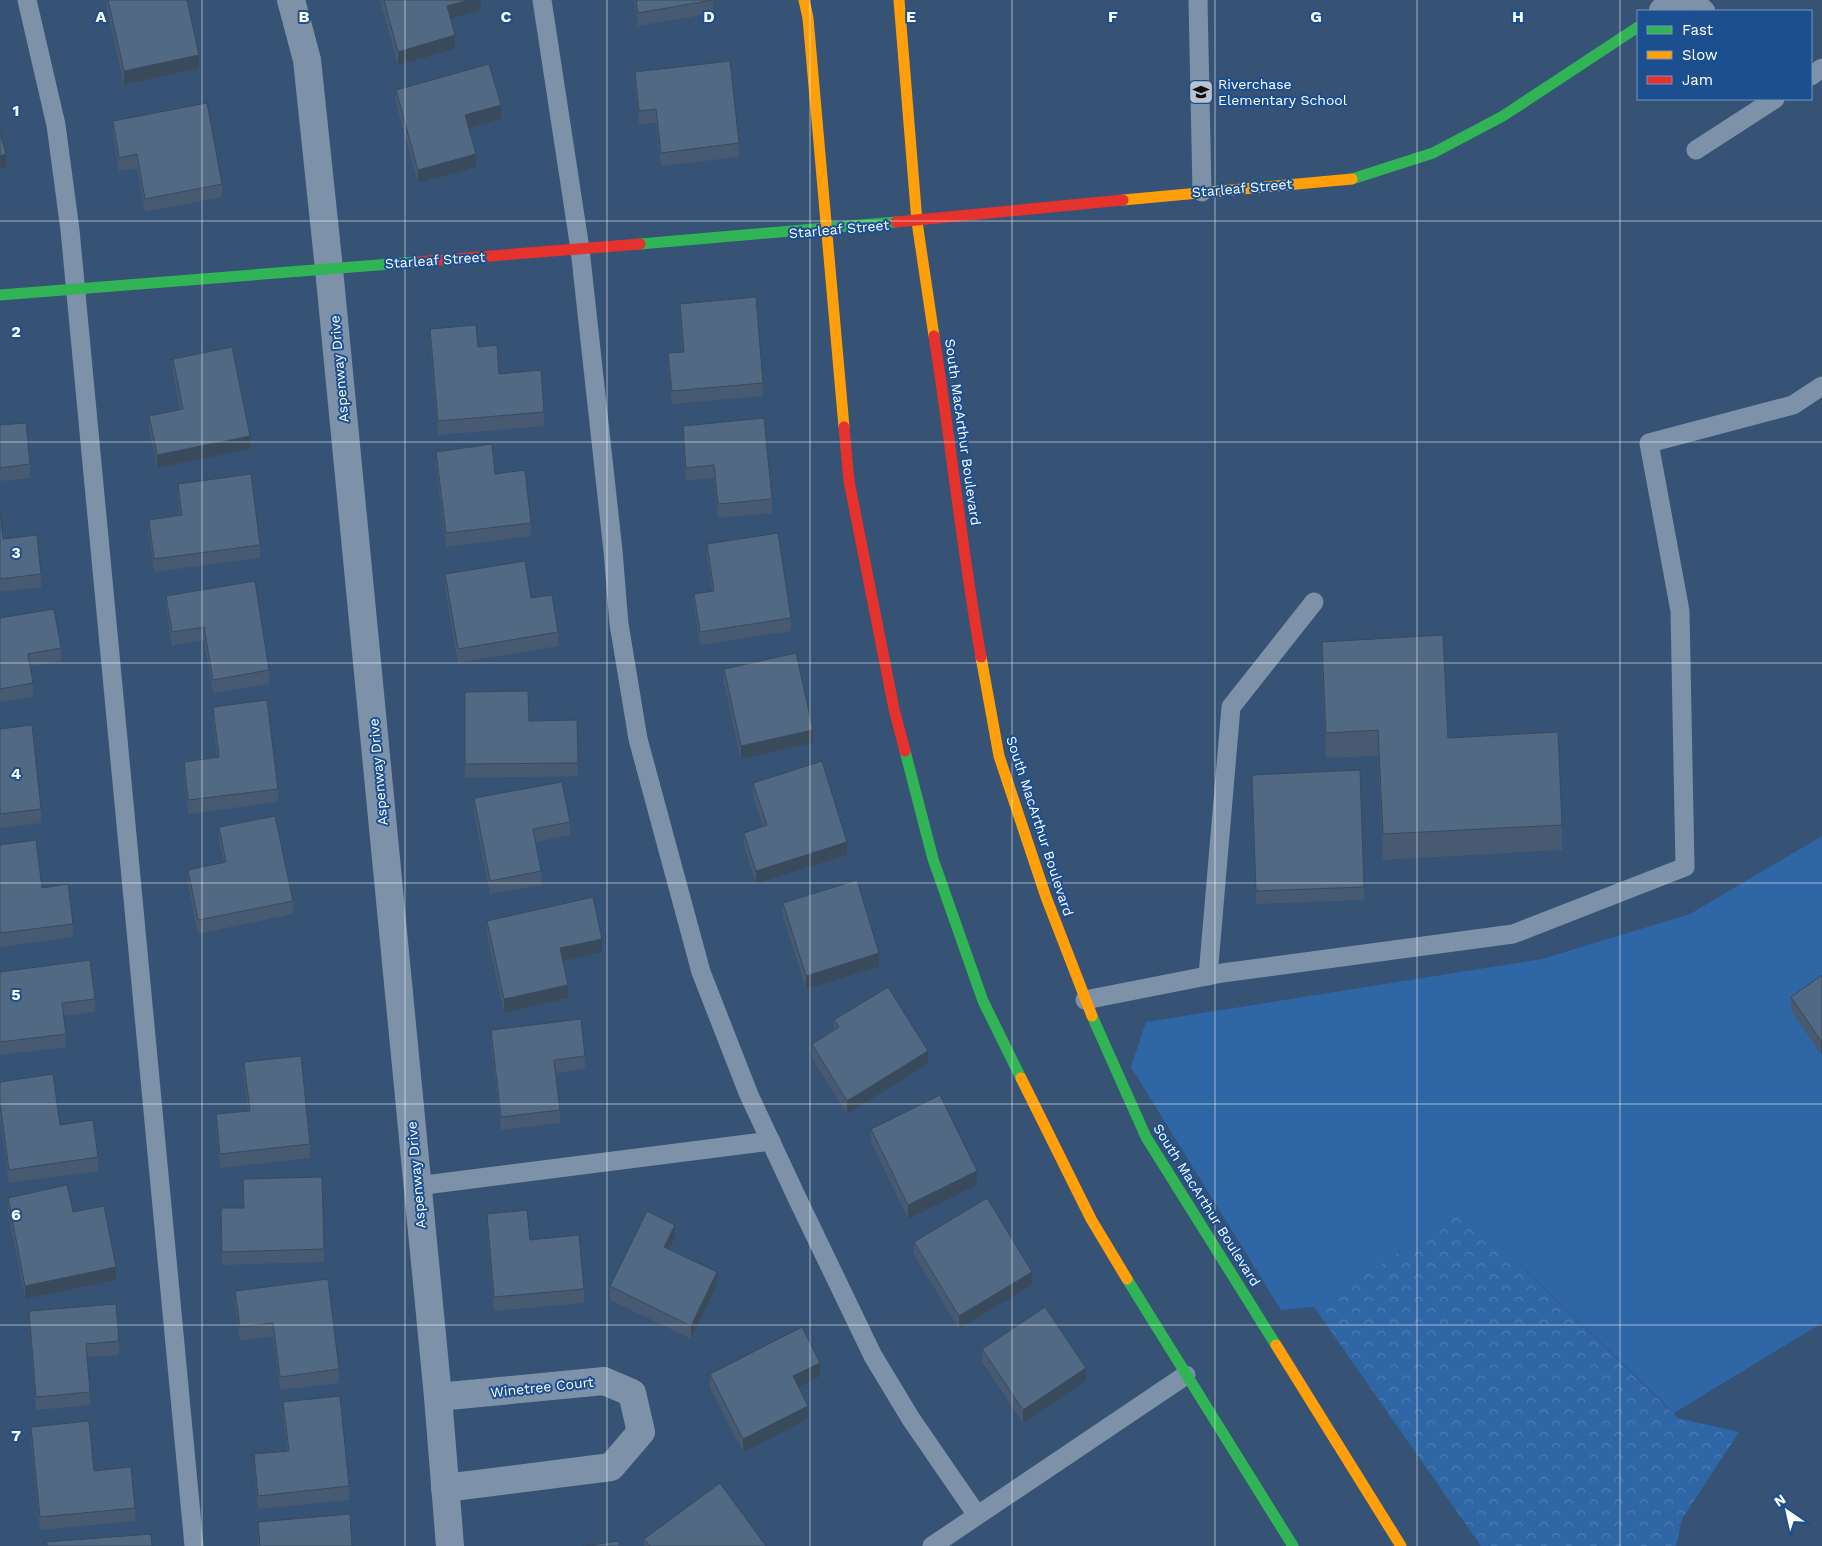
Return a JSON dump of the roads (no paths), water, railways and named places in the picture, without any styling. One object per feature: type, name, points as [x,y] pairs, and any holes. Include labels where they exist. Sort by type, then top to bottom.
[{"type":"main road","points":[[804,0],[808,18],[849,481],[894,709],[933,859],[984,1001],[1092,1219],[1186,1375],[1293,1546]]},
{"type":"main road","name":"South MacArthur Boulevard","points":[[899,0],[917,222],[950,438],[972,602],[1000,756],[1046,897],[1085,1000],[1146,1136],[1401,1546]]},
{"type":"main road","name":"Starleaf Street","points":[[0,295],[826,230],[1356,178],[1433,153],[1503,116],[1637,28]]},
{"type":"street","name":"Aspenway Drive","points":[[291,0],[307,60],[329,269],[438,1398],[450,1546]]},
{"type":"street","points":[[1665,10],[1680,0]]},
{"type":"street","name":"Winetree Court","points":[[438,1398],[604,1381],[632,1393],[641,1432],[611,1467],[445,1488]]},
{"type":"lane","points":[[27,0],[56,124],[70,230],[194,1546]]},
{"type":"lane","points":[[542,0],[580,249],[614,551],[619,624],[638,739],[701,972],[749,1095],[874,1356],[910,1419],[977,1515]]},
{"type":"lane","points":[[1198,0],[1202,192]]},
{"type":"lane","points":[[1695,0],[1705,10]]},
{"type":"lane","points":[[1696,150],[1773,100]]},
{"type":"lane","points":[[1085,1000],[1208,976],[1513,934],[1685,866],[1680,611],[1649,443],[1793,405],[1822,386]]},
{"type":"lane","points":[[1208,976],[1231,707],[1314,602]]},
{"type":"lane","points":[[417,1186],[771,1141]]},
{"type":"lane","points":[[932,1546],[1186,1375]]},
{"type":"place","name":"Riverchase Elementary School","points":[[1201,92]]}]
